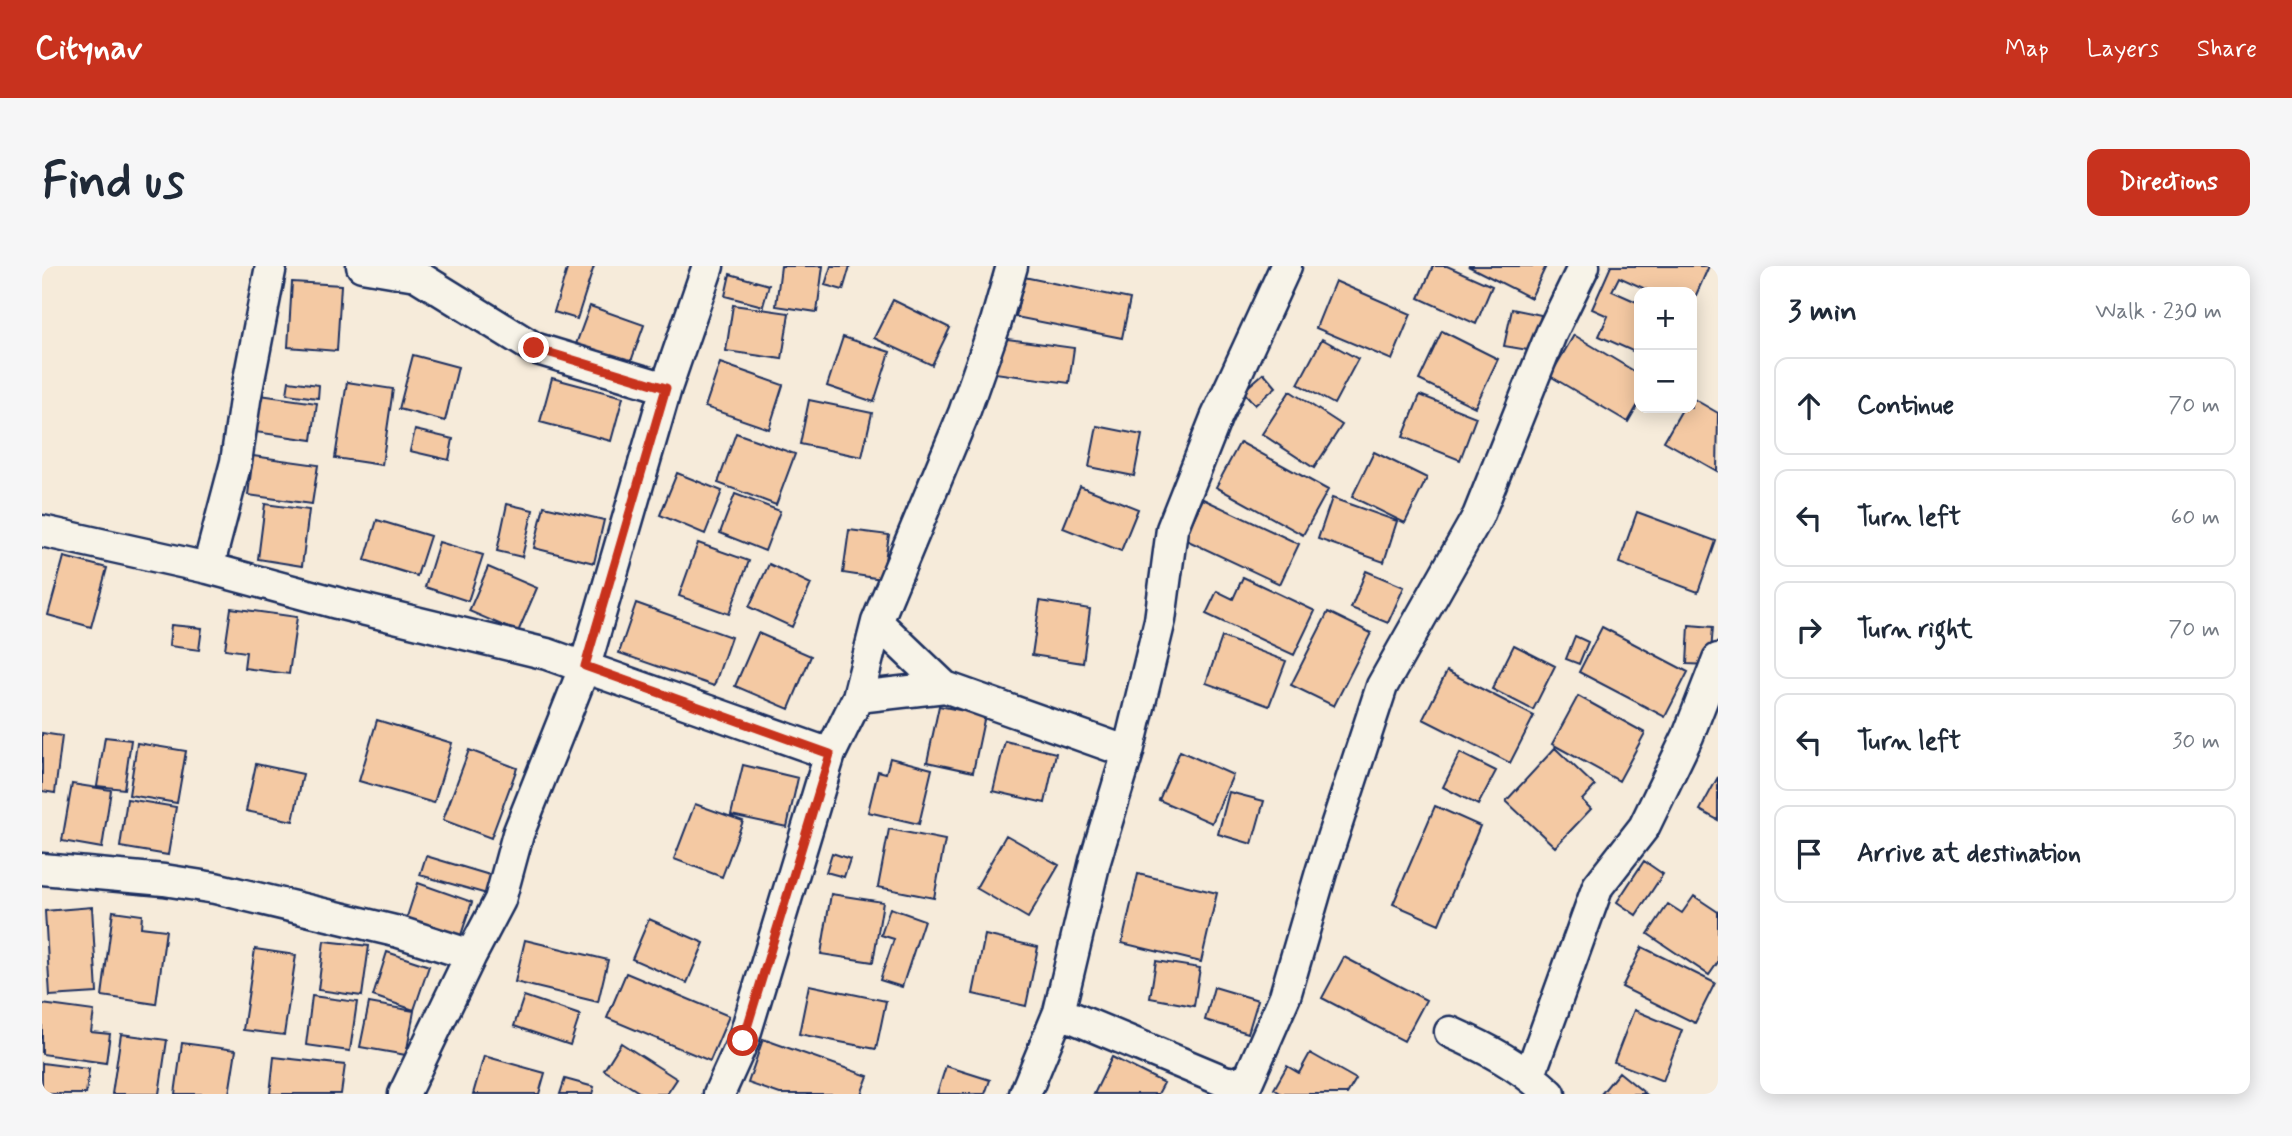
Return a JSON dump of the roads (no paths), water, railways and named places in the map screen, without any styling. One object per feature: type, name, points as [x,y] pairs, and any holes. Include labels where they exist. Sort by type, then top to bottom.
[{"type":"street","points":[[208,568],[236,462],[271,266]]},
{"type":"street","points":[[362,266],[418,270],[534,348],[666,388]]},
{"type":"street","points":[[404,1094],[500,900],[518,834],[585,666],[666,388],[708,266]]},
{"type":"street","points":[[719,1094],[743,1041],[830,754],[858,697],[877,622],[964,413],[996,322],[1012,266]]},
{"type":"street","points":[[1025,1094],[1059,1012],[1095,861],[1128,752],[1160,620],[1172,529],[1216,418],[1286,266]]},
{"type":"street","points":[[1059,1012],[1224,1081],[1245,1085],[1284,996],[1382,686],[1478,516],[1551,334],[1584,266]]},
{"type":"street","points":[[42,531],[208,568],[337,603],[547,654],[830,754]]},
{"type":"street","points":[[877,622],[946,687],[1128,752]]},
{"type":"street","points":[[1450,1032],[1494,1052],[1540,1084],[1598,886],[1644,827],[1688,736],[1718,659]]},
{"type":"street","points":[[858,697],[946,687]]},
{"type":"street","points":[[42,869],[164,880],[215,888],[399,932],[471,955]]}]
